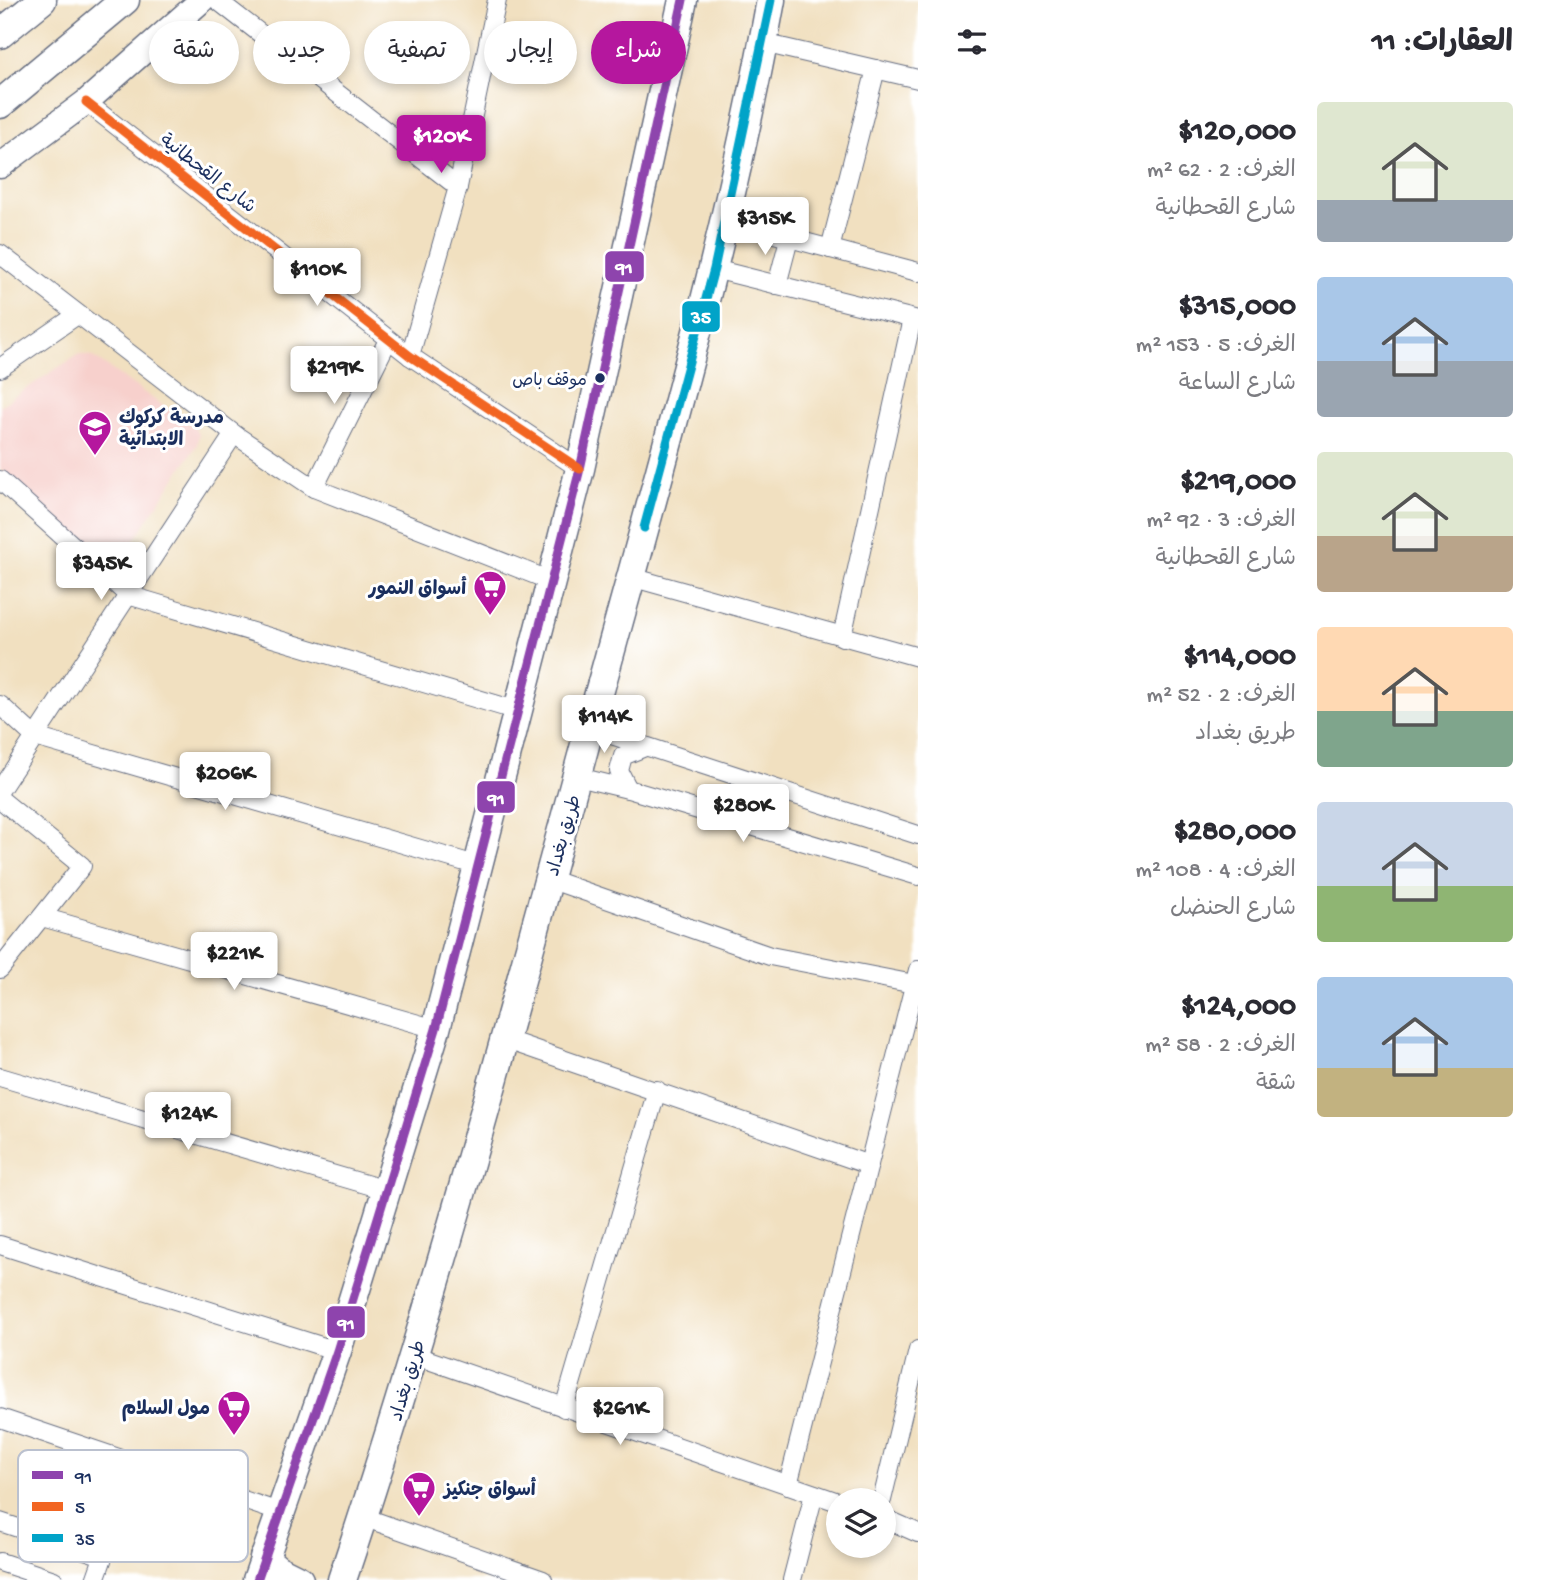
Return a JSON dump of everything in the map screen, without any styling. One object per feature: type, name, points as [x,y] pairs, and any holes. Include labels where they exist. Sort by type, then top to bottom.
[{"type":"main road","points":[[0,34],[42,0]]},
{"type":"main road","points":[[0,104],[125,0]]},
{"type":"main road","points":[[299,1580],[277,1569],[261,1569],[337,1351],[436,1029],[480,866],[580,469],[683,0]]},
{"type":"main road","name":"طريق بغداد","points":[[342,1580],[414,1355],[507,1040],[714,269],[771,0]]},
{"type":"street","points":[[0,166],[86,102],[202,0]]},
{"type":"street","points":[[217,0],[458,187]]},
{"type":"street","points":[[410,356],[458,187],[497,0]]},
{"type":"street","points":[[763,43],[918,79]]},
{"type":"street","points":[[830,249],[876,69]]},
{"type":"street","name":"شارع القحطانية","points":[[86,102],[388,340],[580,469]]},
{"type":"street","points":[[725,221],[918,272]]},
{"type":"street","points":[[777,285],[789,239]]},
{"type":"street","points":[[0,254],[234,434],[314,488],[551,581]]},
{"type":"street","points":[[714,269],[915,320],[842,637]]},
{"type":"street","points":[[0,368],[77,315]]},
{"type":"street","points":[[314,488],[388,340]]},
{"type":"street","points":[[0,790],[234,434]]},
{"type":"street","points":[[0,480],[128,595],[518,711]]},
{"type":"street","points":[[631,577],[918,657]]},
{"type":"street","points":[[0,705],[35,737],[480,866]]},
{"type":"street","points":[[590,728],[918,835]]},
{"type":"street","points":[[628,789],[619,771],[623,756],[645,747]]},
{"type":"street","points":[[578,777],[628,789],[918,876]]},
{"type":"street","points":[[0,799],[82,866],[0,969]]},
{"type":"street","points":[[549,879],[770,956],[916,977],[788,1485]]},
{"type":"street","points":[[42,917],[436,1029]]},
{"type":"street","points":[[507,1040],[869,1166]]},
{"type":"street","points":[[0,1077],[386,1190]]},
{"type":"street","points":[[564,1408],[657,1090]]},
{"type":"street","points":[[0,1245],[337,1351]]},
{"type":"street","points":[[885,1488],[918,1350]]},
{"type":"street","points":[[414,1355],[826,1498]]},
{"type":"street","points":[[0,1418],[93,1450]]},
{"type":"street","points":[[792,1580],[814,1494]]},
{"type":"street","points":[[248,1502],[279,1512]]},
{"type":"street","points":[[363,1517],[543,1580]]},
{"type":"street","points":[[0,1522],[18,1528]]},
{"type":"street","points":[[896,1523],[918,1533]]},
{"type":"street","points":[[0,1562],[54,1580]]},
{"type":"street","points":[[95,1580],[101,1562]]},
{"type":"shaded area","name":"مدرسة كركوك الابتدائية","points":[[79,354],[92,356],[195,428],[199,434],[197,445],[113,572],[0,469],[0,406]]},
{"type":"transit line","name":"91","points":[[257,1580],[337,1351],[436,1029],[580,469],[683,0]]},
{"type":"transit line","name":"35","points":[[644,528],[714,269],[771,0]]},
{"type":"transit line","name":"5","points":[[86,102],[410,356],[580,469]]},
{"type":"place","name":"موقف باص","points":[[600,378]]},
{"type":"place","name":"مدرسة كركوك الابتدائية","points":[[95,457]]},
{"type":"place","name":"أسواق النمور","points":[[490,617]]},
{"type":"place","name":"مول السلام","points":[[234,1437]]},
{"type":"place","name":"أسواق جنكيز","points":[[419,1518]]}]
